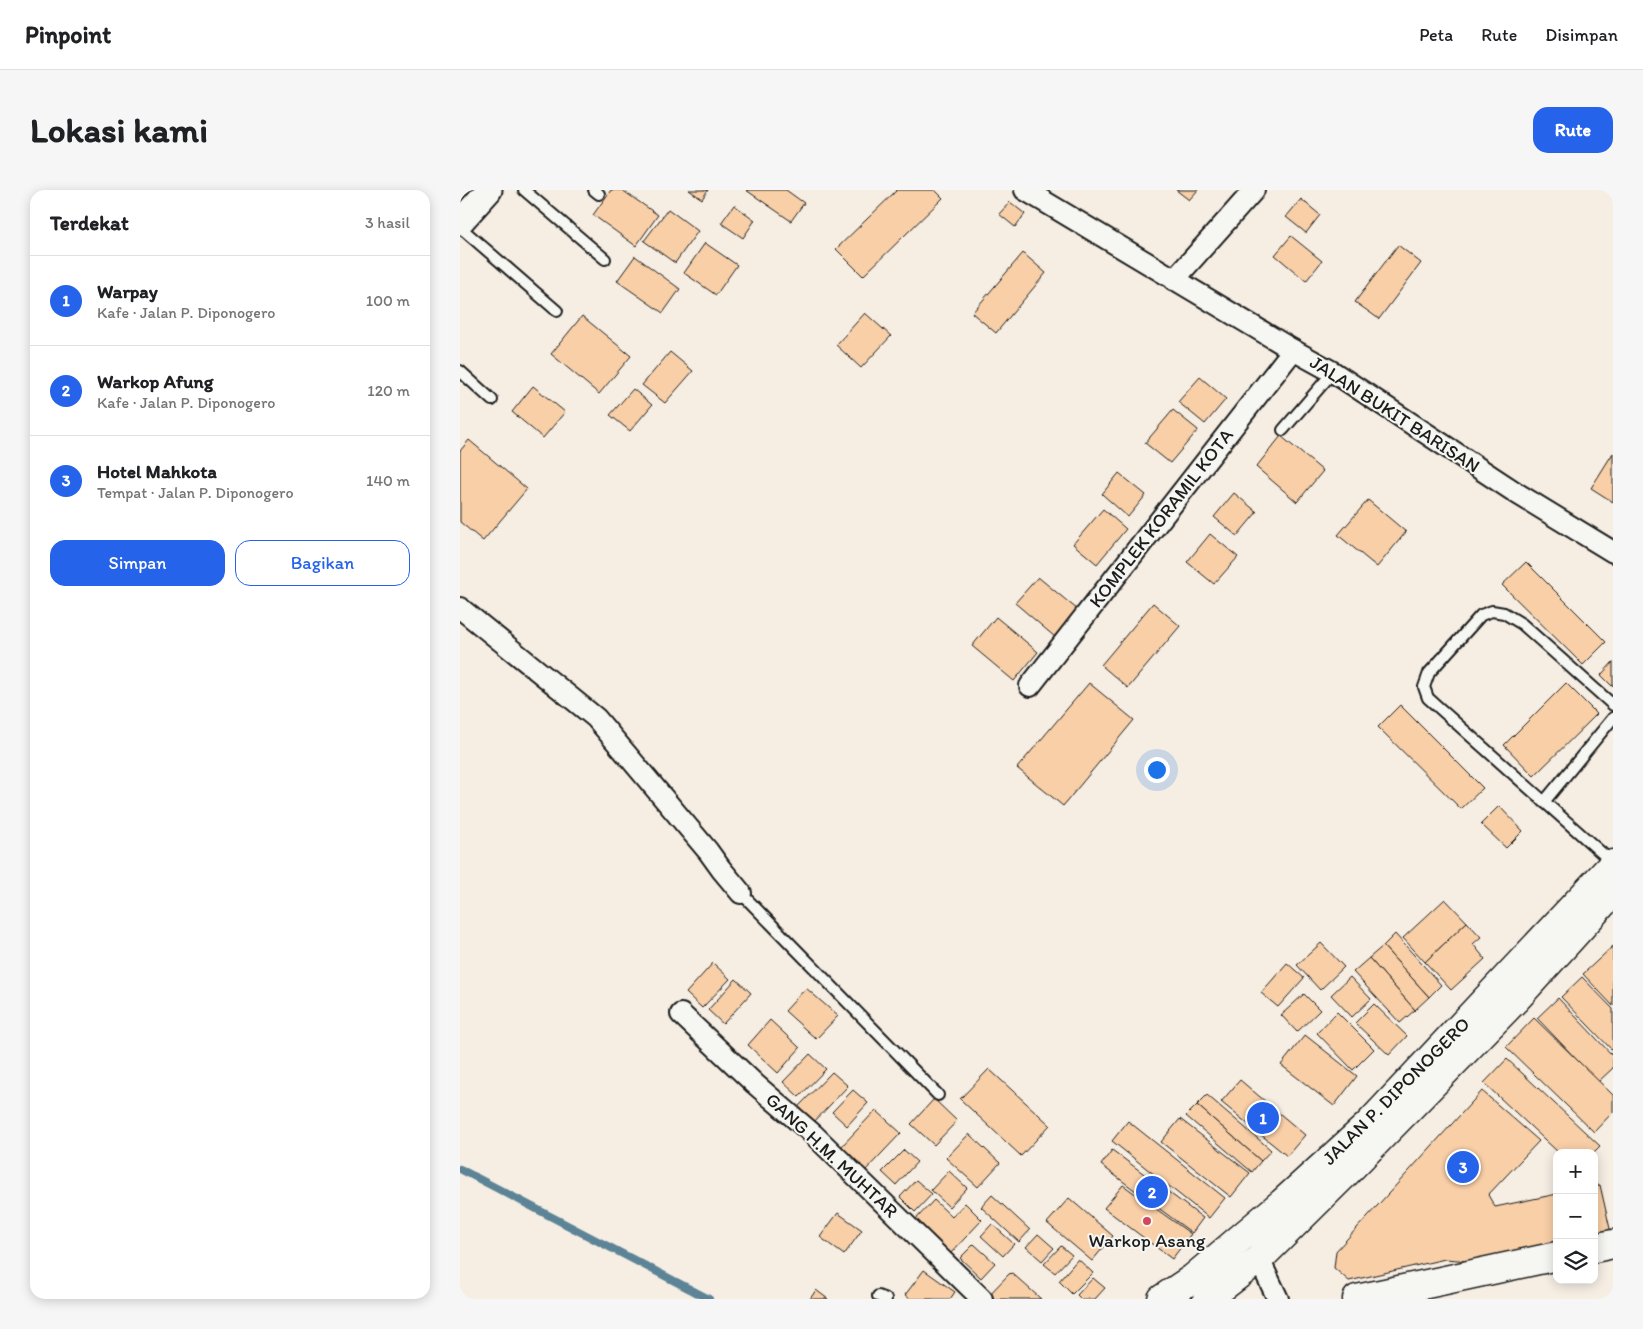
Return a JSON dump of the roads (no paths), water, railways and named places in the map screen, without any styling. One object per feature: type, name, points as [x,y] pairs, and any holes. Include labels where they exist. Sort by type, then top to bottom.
[{"type":"main road","name":"JALAN P. DIPONOGERO","points":[[1207,1299],[1259,1259],[1613,863]]},
{"type":"main road","name":"JALAN P. DIPONOGERO","points":[[1162,1299],[1192,1279],[1282,1203],[1374,1131],[1515,1000],[1613,892]]},
{"type":"main road","points":[[1598,1247],[1613,1244]]},
{"type":"main road","points":[[1358,1299],[1553,1257]]},
{"type":"street","points":[[460,222],[489,190]]},
{"type":"street","name":"JALAN BUKIT BARISAN","points":[[1025,190],[1174,280],[1333,372],[1518,494],[1613,552]]},
{"type":"street","points":[[1174,280],[1254,190]]},
{"type":"street","name":"KOMPLEK KORAMIL KOTA","points":[[1030,686],[1293,350]]},
{"type":"street","points":[[460,608],[596,718],[741,893]]},
{"type":"street","name":"GANG H.M. MUHTAR","points":[[681,1014],[755,1084],[813,1134],[982,1299]]},
{"type":"street","points":[[1259,1259],[1278,1299]]},
{"type":"lane","points":[[524,190],[605,260]]},
{"type":"lane","points":[[460,227],[557,311]]},
{"type":"lane","points":[[460,371],[492,400]]},
{"type":"lane","points":[[1283,430],[1333,372]]},
{"type":"lane","points":[[1613,705],[1522,624],[1504,613],[1492,611],[1480,616],[1430,673],[1424,687],[1428,698],[1613,863]]},
{"type":"lane","points":[[1544,802],[1613,718]]},
{"type":"lane","points":[[741,893],[938,1094]]},
{"type":"waterway","points":[[460,1169],[709,1299]]},
{"type":"place","name":"Warpay","points":[[1263,1118]]},
{"type":"place","name":"Hotel Mahkota","points":[[1463,1167]]},
{"type":"place","name":"Warkop Afung","points":[[1152,1192]]},
{"type":"place","name":"Warkop Asang","points":[[1147,1221]]}]
